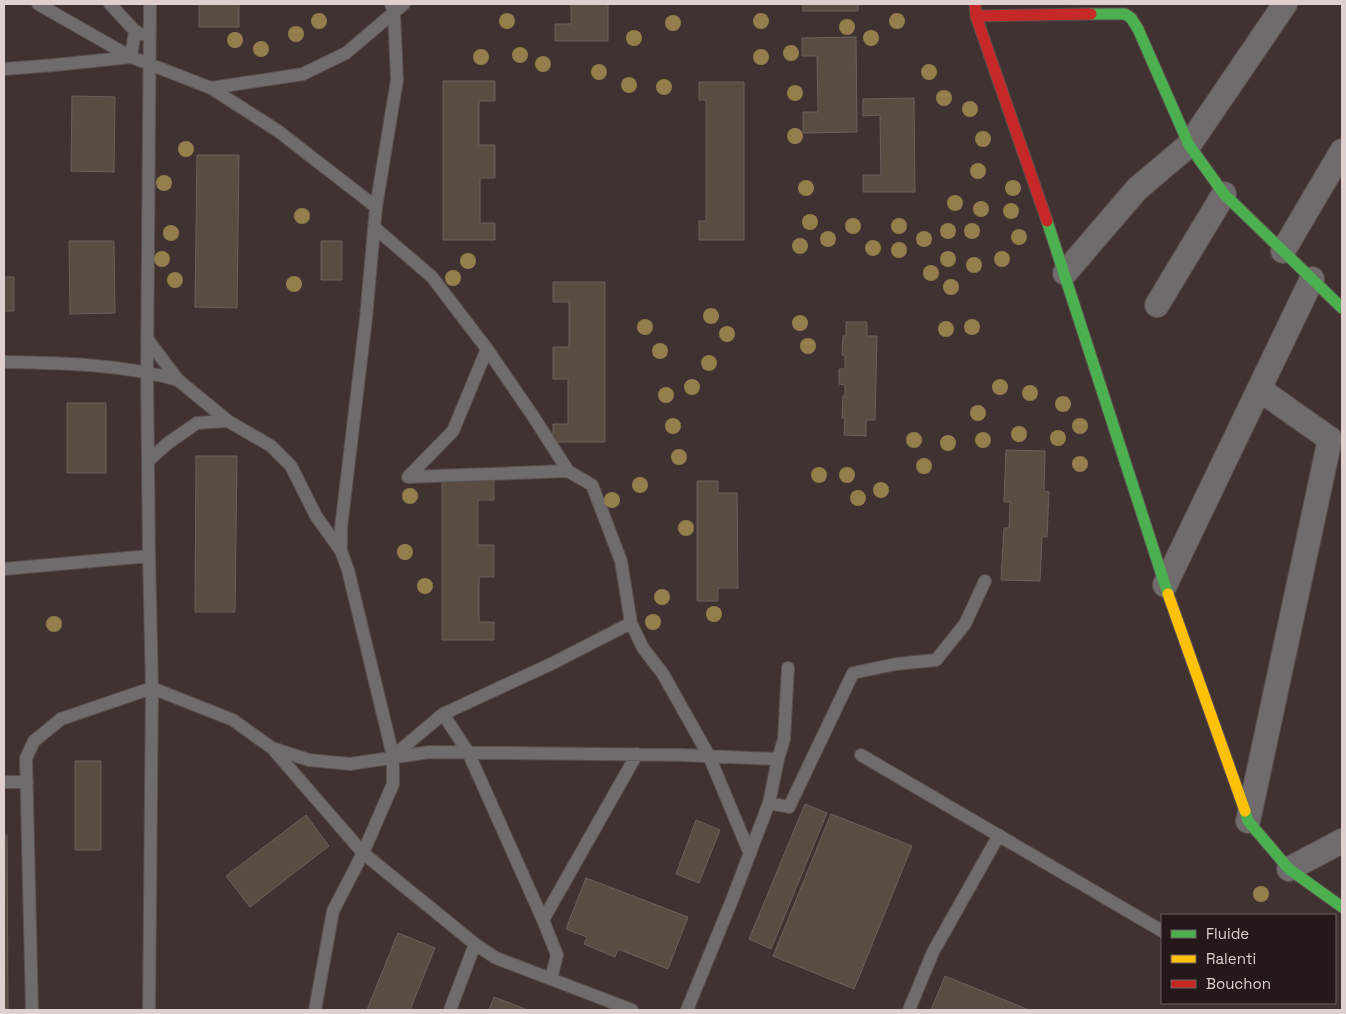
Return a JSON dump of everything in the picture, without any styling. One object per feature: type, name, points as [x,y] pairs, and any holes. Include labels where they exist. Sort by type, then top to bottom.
[{"type":"street","points":[[975,4],[976,16],[1065,272],[1165,585],[1248,821],[1289,869],[1342,907]]},
{"type":"street","points":[[1065,272],[1137,189],[1189,145],[1279,6]]},
{"type":"street","points":[[976,16],[1125,14],[1131,18],[1138,29],[1189,145],[1224,194],[1342,308]]},
{"type":"street","points":[[1283,252],[1342,151]]},
{"type":"street","points":[[1157,305],[1224,194]]},
{"type":"street","points":[[1165,585],[1312,279]]},
{"type":"street","points":[[1248,821],[1336,437],[1258,389]]},
{"type":"street","points":[[1289,869],[1342,841]]},
{"type":"lane","points":[[38,4],[131,57],[211,88],[278,131],[376,206]]},
{"type":"lane","points":[[110,4],[135,31],[150,39]]},
{"type":"lane","points":[[149,1010],[152,688],[148,461],[150,4]]},
{"type":"lane","points":[[211,88],[303,74],[346,54],[396,7]]},
{"type":"lane","points":[[341,551],[341,528],[376,206],[397,80],[396,7]]},
{"type":"lane","points":[[131,57],[135,31]]},
{"type":"lane","points":[[4,69],[131,57]]},
{"type":"lane","points":[[375,228],[432,277],[487,349],[568,471],[592,485],[621,561],[630,623],[643,648],[663,674],[709,756],[750,854]]},
{"type":"lane","points":[[148,340],[178,380],[228,421],[271,446],[291,466],[316,516],[341,551],[348,570],[393,756],[393,784],[363,854],[333,911],[316,1010]]},
{"type":"lane","points":[[487,349],[453,431],[408,477],[568,471]]},
{"type":"lane","points":[[4,362],[63,363],[148,372],[178,380]]},
{"type":"lane","points":[[148,461],[168,443],[197,423],[228,421]]},
{"type":"lane","points":[[4,569],[149,556]]},
{"type":"lane","points":[[769,803],[789,807],[853,673],[896,664],[936,660],[965,624],[985,581]]},
{"type":"lane","points":[[393,756],[443,714],[551,664],[630,623]]},
{"type":"lane","points":[[687,1010],[769,803],[784,739],[788,668]]},
{"type":"lane","points":[[32,1010],[26,758],[34,741],[61,718],[152,688],[233,720],[272,748],[363,854],[475,944],[496,958],[632,1010]]},
{"type":"lane","points":[[443,714],[468,752],[557,954],[551,979]]},
{"type":"lane","points":[[272,748],[308,760],[350,764],[393,756],[430,752],[637,754],[778,759]]},
{"type":"lane","points":[[543,920],[637,754]]},
{"type":"lane","points":[[861,755],[1161,929]]},
{"type":"lane","points":[[4,782],[27,782]]},
{"type":"lane","points":[[909,1010],[933,952],[999,835]]},
{"type":"lane","points":[[450,1010],[475,944]]},
{"type":"building","points":[[199,4],[239,4],[239,27],[199,27]]},
{"type":"building","points":[[571,4],[608,4],[608,41],[555,41],[555,24],[571,24]]},
{"type":"building","points":[[803,4],[858,4],[858,11],[803,11]]},
{"type":"building","points":[[856,37],[857,132],[803,133],[803,112],[818,112],[817,56],[802,56],[802,38]]},
{"type":"building","points":[[443,81],[495,81],[495,101],[479,101],[479,145],[495,145],[495,178],[480,178],[480,223],[495,223],[495,240],[443,240]]},
{"type":"building","points":[[699,82],[744,82],[744,240],[699,240],[699,221],[706,221],[706,100],[699,100]]},
{"type":"building","points":[[72,96],[115,97],[114,172],[71,171]]},
{"type":"building","points":[[914,98],[915,192],[863,192],[863,175],[881,175],[880,115],[863,116],[863,99]]},
{"type":"building","points":[[197,155],[239,155],[237,308],[195,307]]},
{"type":"building","points":[[69,241],[114,241],[115,313],[70,314]]},
{"type":"building","points":[[321,241],[342,241],[342,280],[321,280]]},
{"type":"building","points":[[4,277],[14,277],[14,311],[4,311]]},
{"type":"building","points":[[553,282],[605,282],[605,442],[553,442],[553,424],[568,424],[568,379],[553,379],[553,347],[569,347],[569,302],[553,302]]},
{"type":"building","points":[[846,322],[867,322],[867,336],[877,336],[875,420],[866,420],[866,436],[844,435],[845,418],[842,418],[845,385],[839,384],[839,369],[845,369],[845,355],[842,355],[843,336],[846,336]]},
{"type":"building","points":[[67,403],[106,403],[106,473],[67,473]]},
{"type":"building","points":[[1006,450],[1045,451],[1044,491],[1049,492],[1047,537],[1042,537],[1040,581],[1001,580],[1004,528],[1009,528],[1010,502],[1004,502]]},
{"type":"building","points":[[196,456],[237,456],[235,612],[195,612]]},
{"type":"building","points":[[442,480],[494,480],[494,500],[478,500],[478,545],[494,545],[494,577],[479,577],[479,622],[494,622],[494,640],[442,640]]},
{"type":"building","points":[[697,481],[718,481],[718,493],[737,493],[738,588],[718,588],[718,601],[697,601]]},
{"type":"building","points":[[75,761],[101,761],[101,850],[75,850]]},
{"type":"building","points":[[805,804],[827,813],[771,949],[749,939]]},
{"type":"building","points":[[831,814],[912,846],[854,989],[773,956]]},
{"type":"building","points":[[306,815],[329,846],[250,907],[226,876]]},
{"type":"building","points":[[696,820],[720,830],[699,883],[676,874]]},
{"type":"building","points":[[4,835],[7,835],[8,1009],[4,1009]]},
{"type":"building","points":[[586,878],[688,917],[668,969],[618,949],[615,957],[584,944],[587,937],[566,929]]},
{"type":"building","points":[[398,933],[435,948],[410,1010],[367,1010]]},
{"type":"building","points":[[945,976],[1029,1010],[931,1010]]},
{"type":"building","points":[[494,997],[528,1010],[489,1010]]},
{"type":"traffic: fast","points":[[1091,14],[1125,14],[1131,18],[1138,29],[1189,145],[1224,194],[1342,308]]},
{"type":"traffic: fast","points":[[1047,221],[1168,594]]},
{"type":"traffic: fast","points":[[1245,811],[1248,821],[1289,869],[1342,907]]},
{"type":"traffic: slow","points":[[1168,594],[1245,811]]},
{"type":"traffic: jam","points":[[975,4],[976,16],[1047,221]]},
{"type":"traffic: jam","points":[[976,16],[1091,14]]}]
